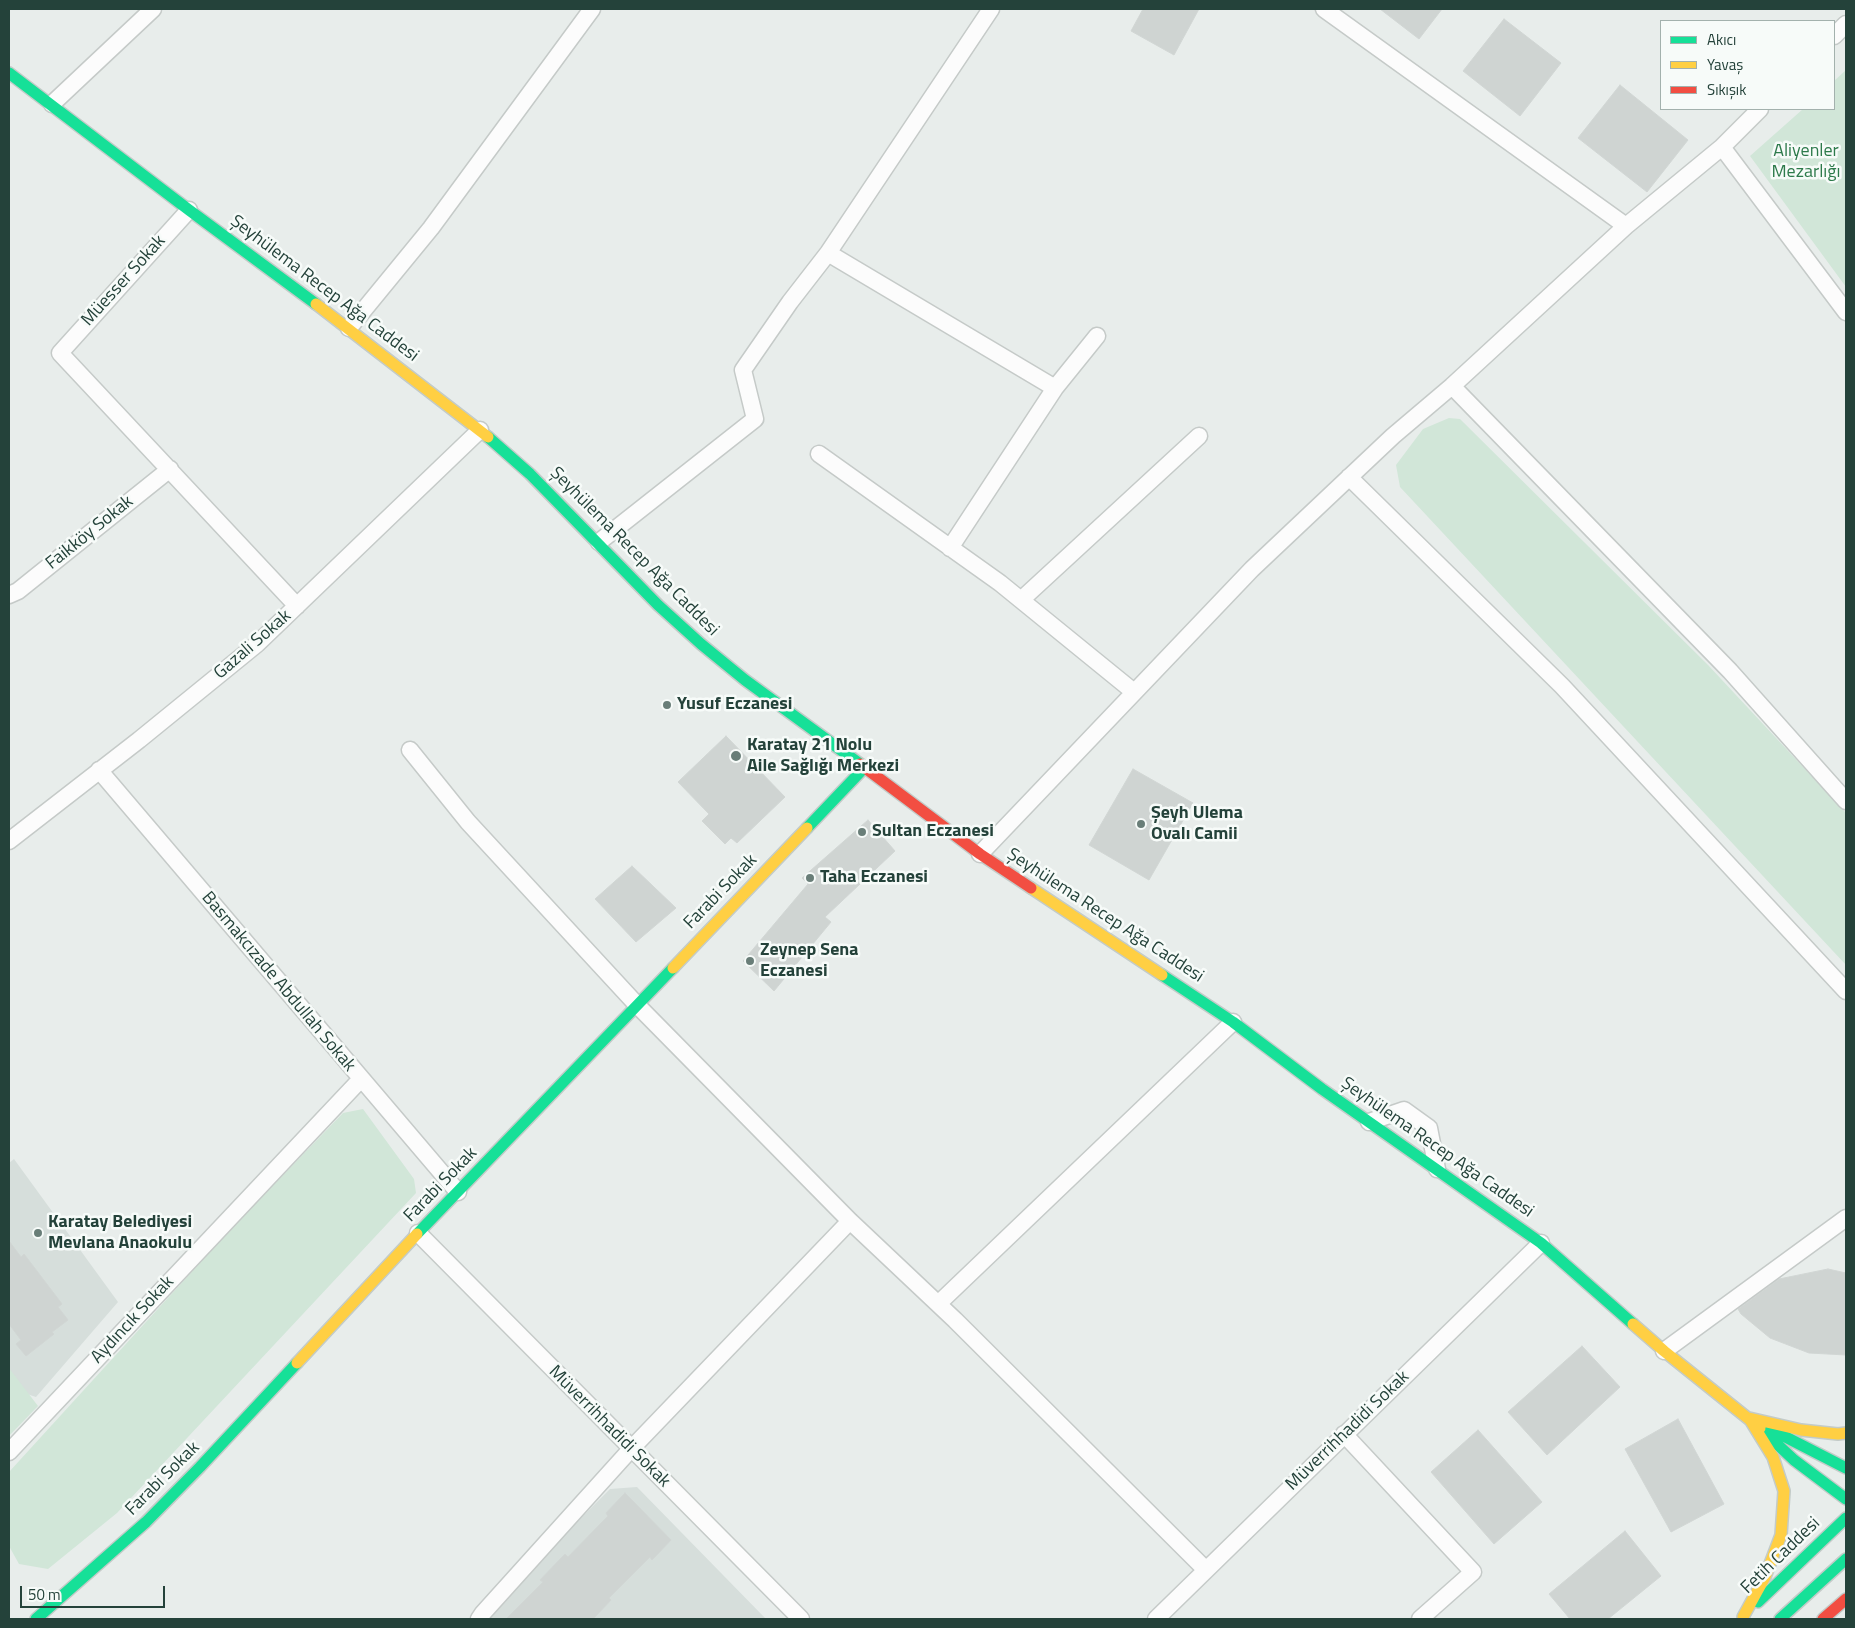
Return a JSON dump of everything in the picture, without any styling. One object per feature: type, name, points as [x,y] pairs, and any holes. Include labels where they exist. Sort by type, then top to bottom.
[{"type":"street","points":[[52,104],[153,9]]},
{"type":"street","points":[[349,328],[430,228],[592,9]]},
{"type":"street","points":[[599,542],[755,418],[743,370],[790,302],[828,253],[991,9]]},
{"type":"street","points":[[1324,9],[1626,226]]},
{"type":"street","points":[[1835,35],[1846,24]]},
{"type":"street","name":"Şeyhülema Recep Ağa Caddesi","points":[[9,73],[52,104],[188,210],[349,328],[480,430],[530,474],[599,542],[658,605],[745,680],[980,854],[1233,1022],[1368,1122],[1541,1243],[1664,1351],[1749,1418],[1794,1460],[1846,1499]]},
{"type":"street","points":[[980,854],[1252,569],[1392,436],[1452,386],[1626,226],[1722,147],[1759,110]]},
{"type":"street","points":[[1722,147],[1846,312]]},
{"type":"street","name":"Müesser Sokak","points":[[170,469],[60,353],[188,210]]},
{"type":"street","points":[[828,253],[1055,388]]},
{"type":"street","points":[[950,548],[1055,388],[1097,336]]},
{"type":"street","points":[[1452,386],[1730,671],[1846,801]]},
{"type":"street","name":"Gazali Sokak","points":[[9,841],[139,740],[257,644],[480,430]]},
{"type":"street","points":[[1021,600],[1199,436]]},
{"type":"street","points":[[819,454],[1021,600],[1134,692]]},
{"type":"street","points":[[170,469],[297,606]]},
{"type":"street","name":"Faikköy Sokak","points":[[12,589],[170,469]]},
{"type":"street","points":[[1349,477],[1562,686],[1846,991]]},
{"type":"street","points":[[410,750],[468,822],[637,1005],[850,1222],[938,1304],[1206,1570]]},
{"type":"street","name":"Farabi Sokak","points":[[36,1619],[108,1557],[180,1488],[418,1234],[865,767]]},
{"type":"street","name":"Basmakcızade Abdullah Sokak","points":[[99,770],[458,1192]]},
{"type":"street","points":[[938,1304],[1233,1022]]},
{"type":"street","name":"Aydıncık Sokak","points":[[9,1452],[361,1079]]},
{"type":"street","points":[[1368,1122],[1404,1110],[1430,1128],[1437,1169]]},
{"type":"street","points":[[1664,1351],[1846,1218]]},
{"type":"street","points":[[479,1619],[631,1449],[850,1222]]},
{"type":"street","name":"Müverrihhadidi Sokak","points":[[418,1234],[801,1619]]},
{"type":"street","name":"Müverrihhadidi Sokak","points":[[1156,1619],[1541,1243]]},
{"type":"street","points":[[1749,1418],[1801,1430],[1838,1434],[1846,1433]]},
{"type":"street","points":[[1741,1618],[1765,1577],[1781,1535],[1784,1492],[1773,1456],[1749,1418]]},
{"type":"street","name":"Şeyhülema Recep Ağa Caddesi","points":[[1749,1418],[1846,1468]]},
{"type":"street","points":[[1344,1434],[1473,1572],[1420,1619]]},
{"type":"street","name":"Fetih Caddesi","points":[[1741,1618],[1846,1518]]},
{"type":"street","points":[[1780,1619],[1846,1559]]},
{"type":"street","points":[[1823,1619],[1846,1599]]},
{"type":"shaded area","name":"Karatay Belediyesi Mevlana Anaokulu","points":[[14,1159],[118,1302],[36,1397],[27,1394],[9,1370],[9,1163]]},
{"type":"shaded area","points":[[637,1487],[766,1619],[480,1619],[610,1489]]},
{"type":"green space","name":"Aliyenler Mezarlığı","points":[[1846,70],[1846,287],[1750,156],[1802,110],[1835,110],[1835,80]]},
{"type":"green space","points":[[1449,418],[1460,419],[1708,665],[1846,813],[1846,965],[1400,487],[1396,465],[1423,429]]},
{"type":"green space","points":[[363,1109],[414,1179],[416,1193],[117,1513],[48,1569],[19,1564],[9,1546],[9,1472],[229,1231],[343,1113]]},
{"type":"green space","points":[[9,1368],[38,1406],[9,1436]]},
{"type":"building","points":[[1143,9],[1199,9],[1174,55],[1131,31]]},
{"type":"building","points":[[1380,9],[1442,9],[1419,39]]},
{"type":"building","points":[[1504,19],[1561,63],[1520,116],[1463,71]]},
{"type":"building","points":[[1620,85],[1688,140],[1647,192],[1578,138]]},
{"type":"building","points":[[726,736],[785,797],[737,843],[731,838],[725,844],[702,821],[709,814],[678,782]]},
{"type":"building","name":"Şeyh Ulema Ovalı Camii","points":[[1133,769],[1193,803],[1149,880],[1089,845]]},
{"type":"building","points":[[868,820],[895,851],[825,917],[831,922],[774,991],[743,961],[808,884],[802,878]]},
{"type":"building","points":[[632,866],[676,908],[636,942],[595,899]]},
{"type":"building","points":[[9,1241],[21,1257],[24,1254],[62,1304],[58,1307],[68,1320],[52,1332],[54,1334],[26,1356],[16,1344],[21,1340],[9,1324]]},
{"type":"building","points":[[1828,1269],[1846,1273],[1846,1355],[1809,1353],[1770,1338],[1741,1314],[1738,1309],[1779,1279]]},
{"type":"building","points":[[1582,1346],[1620,1387],[1547,1455],[1508,1412]]},
{"type":"building","points":[[1678,1419],[1724,1504],[1671,1532],[1625,1449]]},
{"type":"building","points":[[1478,1430],[1542,1502],[1494,1544],[1431,1472]]},
{"type":"building","points":[[625,1493],[671,1540],[652,1560],[650,1557],[609,1598],[611,1600],[593,1619],[506,1619],[543,1582],[540,1580],[565,1554],[568,1557],[608,1516],[606,1513]]},
{"type":"building","points":[[1625,1531],[1661,1576],[1608,1619],[1570,1619],[1549,1594]]},
{"type":"traffic: fast","points":[[9,73],[316,304]]},
{"type":"traffic: fast","points":[[488,437],[530,474],[658,605],[701,644],[745,680],[860,764]]},
{"type":"traffic: fast","points":[[807,828],[865,767]]},
{"type":"traffic: fast","points":[[417,1234],[673,968]]},
{"type":"traffic: fast","points":[[1162,975],[1233,1022],[1322,1089],[1541,1243],[1633,1324]]},
{"type":"traffic: fast","points":[[36,1619],[146,1522],[297,1363]]},
{"type":"traffic: fast","points":[[1760,1428],[1794,1460],[1846,1499]]},
{"type":"traffic: fast","points":[[1772,1430],[1846,1468]]},
{"type":"traffic: fast","points":[[1758,1602],[1846,1518]]},
{"type":"traffic: fast","points":[[1780,1619],[1846,1559]]},
{"type":"traffic: slow","points":[[316,304],[488,437]]},
{"type":"traffic: slow","points":[[673,968],[807,828]]},
{"type":"traffic: slow","points":[[1031,888],[1162,975]]},
{"type":"traffic: slow","points":[[297,1363],[417,1234]]},
{"type":"traffic: slow","points":[[1633,1324],[1760,1428]]},
{"type":"traffic: slow","points":[[1749,1418],[1801,1430],[1838,1434],[1846,1433]]},
{"type":"traffic: slow","points":[[1743,1617],[1765,1577],[1781,1535],[1784,1491],[1773,1457],[1749,1418]]},
{"type":"traffic: jam","points":[[860,764],[980,854],[1031,888]]},
{"type":"traffic: jam","points":[[1823,1619],[1846,1599]]},
{"type":"place","name":"Yusuf Eczanesi","points":[[667,705]]},
{"type":"place","name":"Karatay 21 Nolu Aile Sağlığı Merkezi","points":[[736,756]]},
{"type":"place","name":"Şeyh Ulema Ovalı Camii","points":[[1141,824]]},
{"type":"place","name":"Sultan Eczanesi","points":[[862,832]]},
{"type":"place","name":"Taha Eczanesi","points":[[810,878]]},
{"type":"place","name":"Zeynep Sena Eczanesi","points":[[750,961]]},
{"type":"place","name":"Karatay Belediyesi Mevlana Anaokulu","points":[[38,1233]]}]
